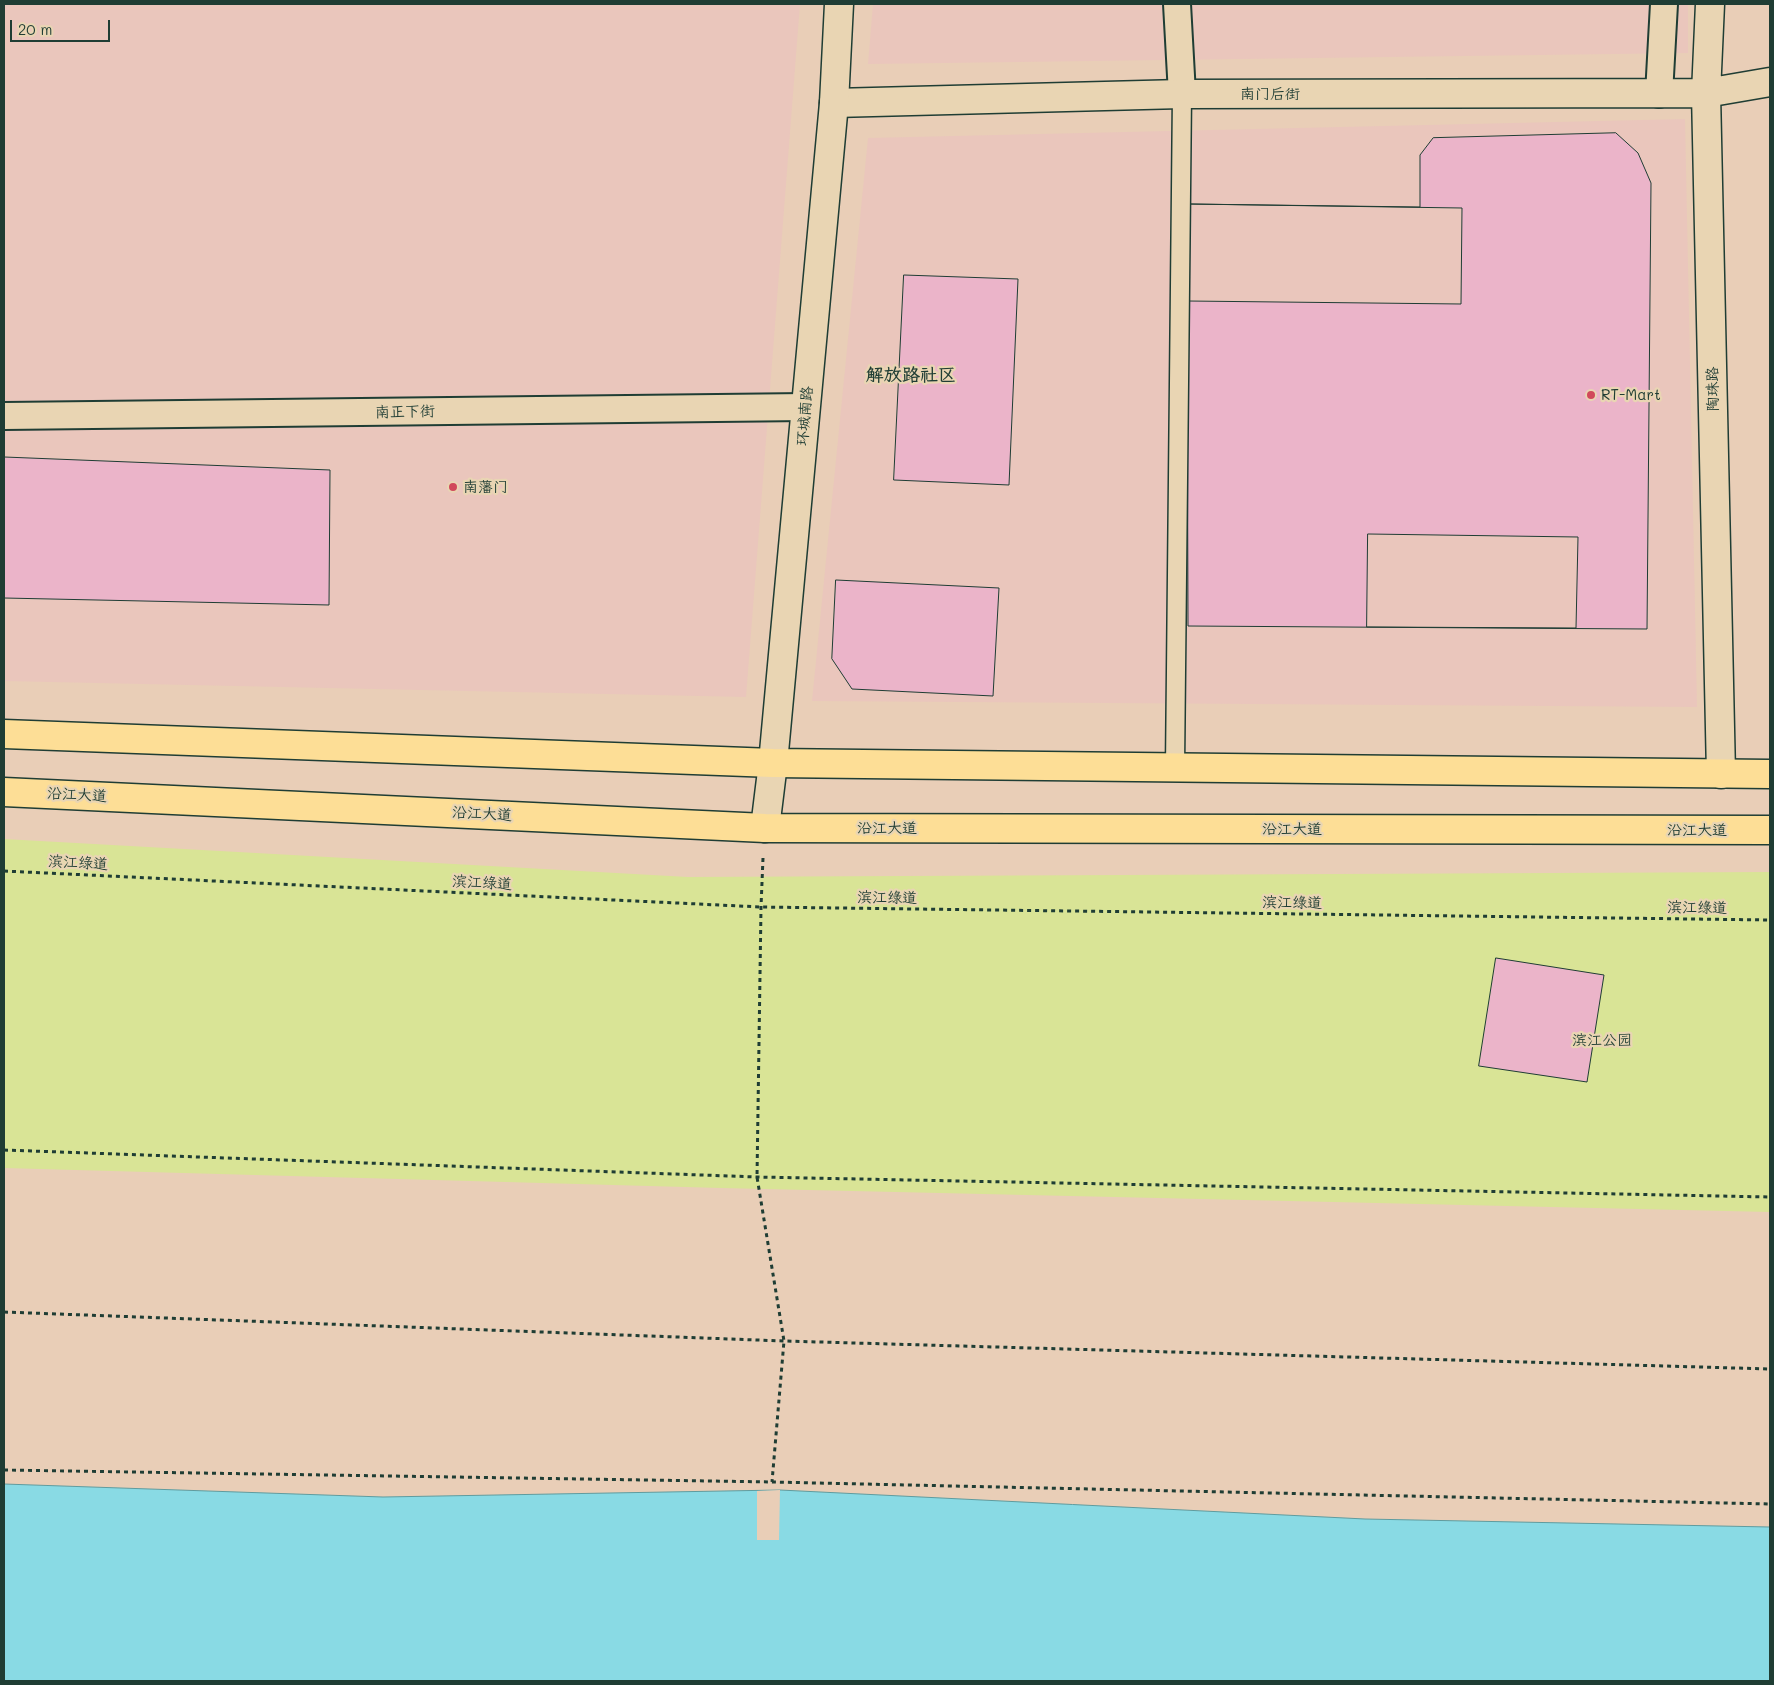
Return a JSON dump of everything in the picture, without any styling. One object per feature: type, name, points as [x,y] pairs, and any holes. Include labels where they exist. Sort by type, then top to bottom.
[{"type":"main road","points":[[4,734],[773,763],[1770,774]]},
{"type":"main road","name":"沿江大道","points":[[4,792],[765,828],[1770,830]]},
{"type":"street","name":"环城南路","points":[[765,828],[773,763],[834,103],[839,4]]},
{"type":"street","points":[[1177,4],[1182,94]]},
{"type":"street","points":[[1659,94],[1664,4]]},
{"type":"street","name":"陶珠路","points":[[1710,4],[1706,93],[1721,774]]},
{"type":"street","name":"南门后街","points":[[834,103],[1182,94],[1706,93],[1770,82]]},
{"type":"street","name":"南正下街","points":[[4,416],[806,407]]},
{"type":"lane","points":[[1175,766],[1182,94]]},
{"type":"path","points":[[765,828],[760,907],[757,1177],[784,1342],[772,1482]]},
{"type":"path","name":"滨江绿道","points":[[4,871],[760,907],[1770,920]]},
{"type":"path","points":[[4,1150],[757,1177],[1770,1196]]},
{"type":"path","points":[[4,1312],[784,1342],[1770,1370]]},
{"type":"path","points":[[4,1470],[772,1482],[1770,1504]]},
{"type":"shaded area","points":[[4,4],[800,4],[746,697],[4,681]]},
{"type":"shaded area","points":[[873,4],[1688,4],[1688,53],[868,64]]},
{"type":"shaded area","points":[[1685,119],[1697,707],[812,701],[868,138]]},
{"type":"green space","name":"滨江公园","points":[[4,839],[688,877],[1770,872],[1770,1212],[721,1188],[4,1168]]},
{"type":"water","points":[[4,1484],[383,1497],[780,1490],[1365,1519],[1770,1527],[1770,1681],[4,1681]]},
{"type":"pier","points":[[780,1490],[779,1540],[757,1540],[757,1491]]},
{"type":"building","points":[[1616,133],[1638,153],[1651,183],[1647,629],[1188,626],[1187,301],[1189,204],[1420,207],[1420,155],[1433,138]]},
{"type":"building","points":[[1189,204],[1462,208],[1461,304],[1187,301]]},
{"type":"building","points":[[904,275],[1018,279],[1009,485],[894,480]]},
{"type":"building","points":[[4,457],[330,470],[329,605],[4,598]]},
{"type":"building","points":[[1368,534],[1578,537],[1576,628],[1367,627]]},
{"type":"building","points":[[836,580],[999,588],[993,696],[852,689],[832,659]]},
{"type":"building","points":[[1496,958],[1604,975],[1587,1082],[1479,1066]]},
{"type":"place","name":"RT-Mart","points":[[1591,395]]},
{"type":"place","name":"南藩门","points":[[453,487]]},
{"type":"district","name":"解放路社区","points":[[911,375]]}]
